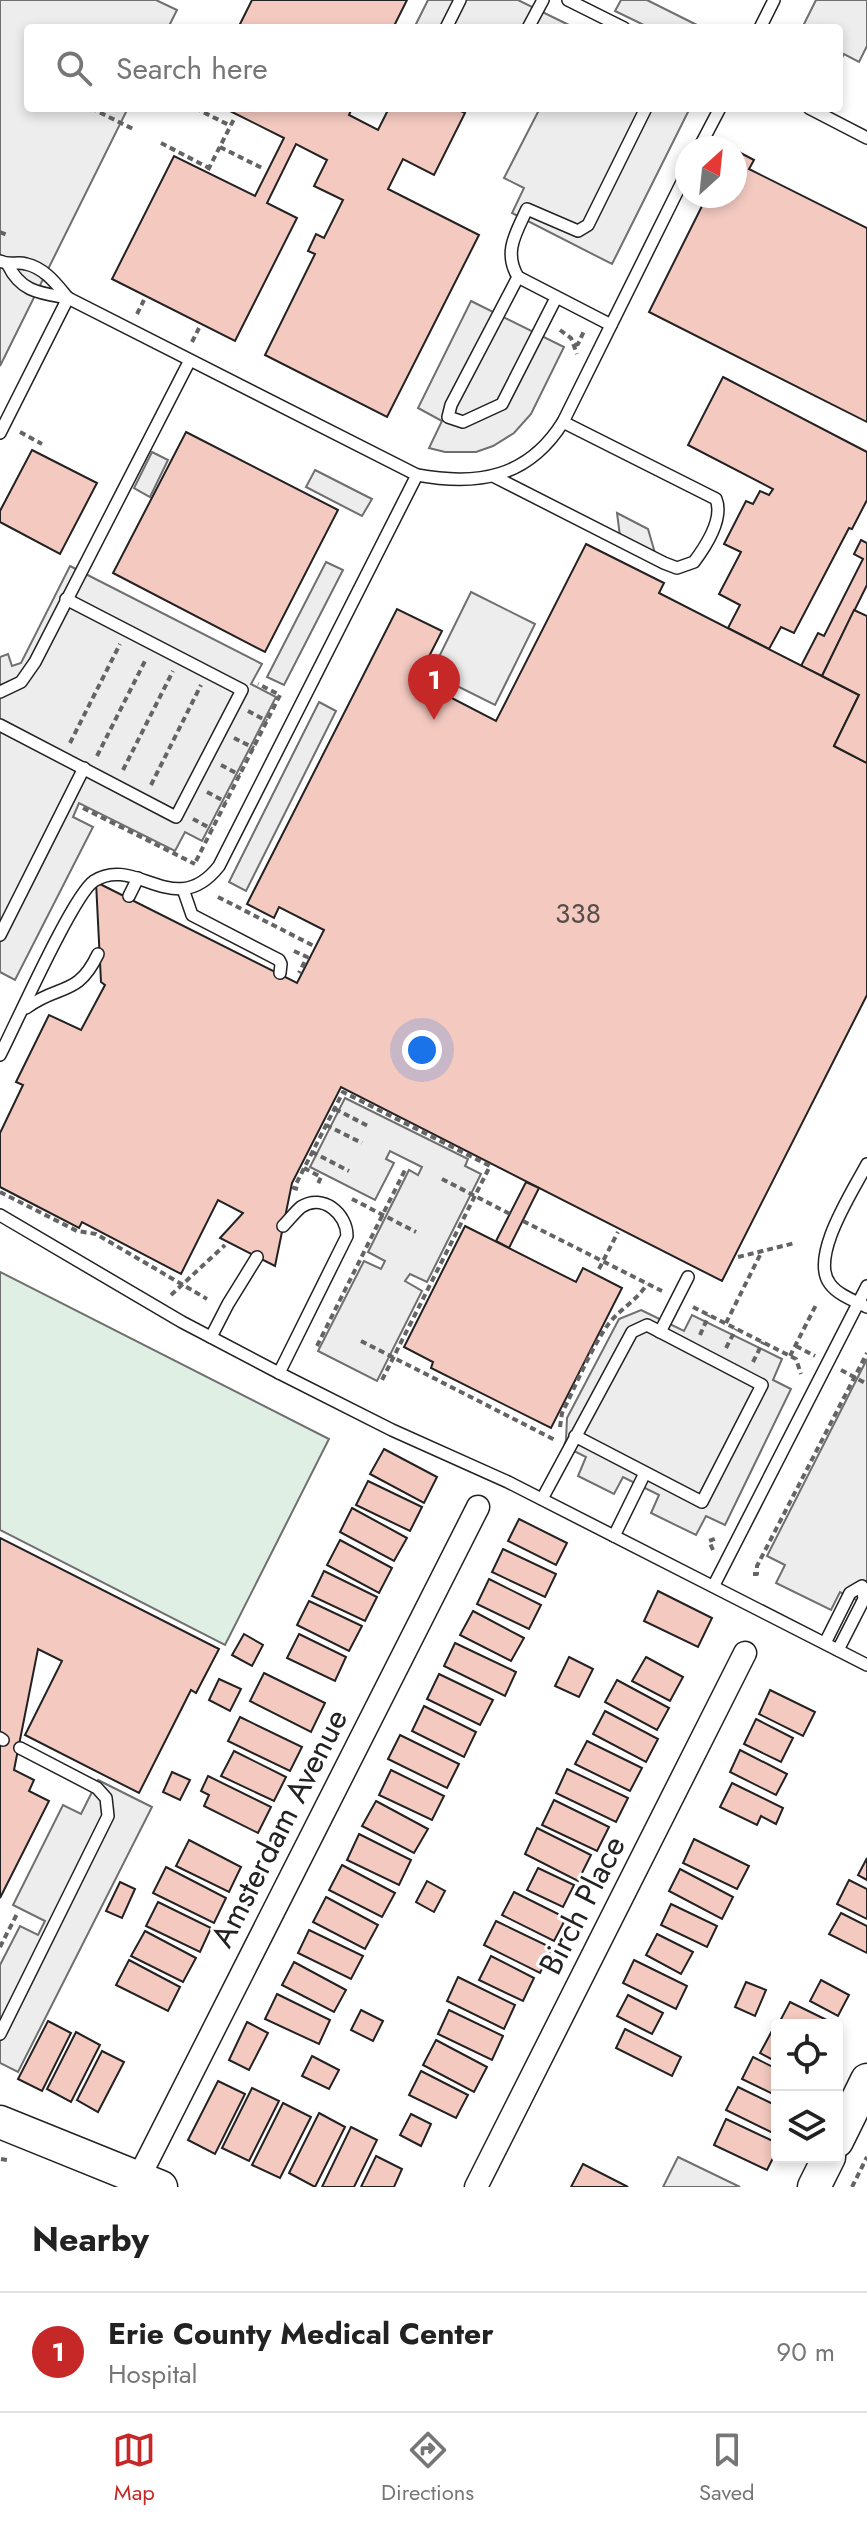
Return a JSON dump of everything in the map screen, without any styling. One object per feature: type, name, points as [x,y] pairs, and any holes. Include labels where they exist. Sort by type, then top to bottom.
[{"type":"street","name":"Amsterdam Avenue","points":[[150,2183],[478,1507]]},
{"type":"street","name":"Birch Place","points":[[476,2187],[745,1653]]},
{"type":"street","points":[[843,2129],[867,2080]]},
{"type":"street","points":[[0,2122],[150,2183]]},
{"type":"street","points":[[814,2187],[826,2163]]},
{"type":"lane","points":[[448,24],[460,0]]},
{"type":"lane","points":[[530,24],[543,0]]},
{"type":"lane","points":[[568,0],[616,24]]},
{"type":"lane","points":[[762,24],[774,0]]},
{"type":"lane","points":[[611,325],[518,277],[510,256],[512,242],[527,209],[578,231],[588,225],[644,112]]},
{"type":"lane","points":[[705,136],[718,112]]},
{"type":"lane","points":[[817,112],[867,138]]},
{"type":"lane","points":[[4,263],[16,282],[39,293],[68,298],[417,475],[435,479],[495,477],[545,448],[563,422],[675,196]]},
{"type":"lane","points":[[4,263],[25,263],[49,275],[68,298]]},
{"type":"lane","points":[[518,277],[451,405],[448,417],[463,422],[502,404],[556,298]]},
{"type":"lane","points":[[0,433],[68,298]]},
{"type":"lane","points":[[0,692],[26,678],[189,362]]},
{"type":"lane","points":[[495,477],[664,563],[677,568],[694,562],[718,519],[716,499],[563,422]]},
{"type":"lane","points":[[0,1055],[82,893],[95,881],[120,874],[159,887],[183,889],[200,883],[219,866],[417,475]]},
{"type":"lane","points":[[0,725],[176,817],[242,690],[66,599]]},
{"type":"lane","points":[[0,935],[84,768]]},
{"type":"lane","points":[[129,896],[138,878]]},
{"type":"lane","points":[[183,889],[192,915],[279,960],[280,973]]},
{"type":"lane","points":[[22,1011],[44,996],[76,985],[89,973],[98,954]]},
{"type":"lane","points":[[863,1305],[831,1285],[825,1276],[824,1261],[826,1245],[867,1164]]},
{"type":"lane","points":[[279,1373],[347,1236],[347,1228],[340,1214],[331,1206],[320,1203],[302,1207],[283,1226]]},
{"type":"lane","points":[[0,1215],[279,1373],[392,1430],[542,1499],[867,1665]]},
{"type":"lane","points":[[211,1337],[257,1257]]},
{"type":"lane","points":[[660,1332],[688,1277]]},
{"type":"lane","points":[[714,1585],[863,1305],[867,1286]]},
{"type":"lane","points":[[542,1499],[575,1436],[632,1332],[647,1325],[762,1385],[702,1502],[575,1436]]},
{"type":"lane","points":[[614,1536],[645,1473]]},
{"type":"lane","points":[[825,1643],[850,1593],[862,1586],[864,1599],[838,1650]]},
{"type":"lane","points":[[0,2034],[108,1816],[106,1798],[97,1788],[20,1748]]},
{"type":"path","points":[[99,112],[135,130]]},
{"type":"path","points":[[203,112],[231,126]]},
{"type":"path","points":[[161,143],[209,169],[234,119]]},
{"type":"path","points":[[220,147],[264,169]]},
{"type":"path","points":[[0,232],[7,235]]},
{"type":"path","points":[[139,310],[144,300]]},
{"type":"path","points":[[551,325],[567,334],[576,344],[576,364]]},
{"type":"path","points":[[194,338],[199,328]]},
{"type":"path","points":[[15,429],[42,444]]},
{"type":"path","points":[[70,743],[118,647]]},
{"type":"path","points":[[97,757],[145,660]]},
{"type":"path","points":[[123,770],[172,674]]},
{"type":"path","points":[[79,806],[195,864],[280,695],[256,683]]},
{"type":"path","points":[[151,784],[200,687]]},
{"type":"path","points":[[246,710],[267,721]]},
{"type":"path","points":[[232,737],[254,748]]},
{"type":"path","points":[[219,764],[240,775]]},
{"type":"path","points":[[206,791],[226,802]]},
{"type":"path","points":[[192,818],[212,829]]},
{"type":"path","points":[[218,897],[314,946]]},
{"type":"path","points":[[222,914],[228,902]]},
{"type":"path","points":[[294,1188],[343,1092],[490,1166],[381,1382]]},
{"type":"path","points":[[335,1109],[370,1127]]},
{"type":"path","points":[[326,1125],[362,1143]]},
{"type":"path","points":[[312,1152],[349,1171]]},
{"type":"path","points":[[304,1168],[321,1177],[319,1183]]},
{"type":"path","points":[[317,1346],[405,1170]]},
{"type":"path","points":[[442,1179],[510,1214]]},
{"type":"path","points":[[0,1192],[77,1231],[96,1234],[207,1299]]},
{"type":"path","points":[[352,1199],[416,1232]]},
{"type":"path","points":[[523,1221],[658,1289]]},
{"type":"path","points":[[599,1269],[618,1232]]},
{"type":"path","points":[[568,1243],[571,1237]]},
{"type":"path","points":[[738,1257],[795,1243]]},
{"type":"path","points":[[181,1286],[225,1245]]},
{"type":"path","points":[[726,1323],[762,1251]]},
{"type":"path","points":[[553,1449],[560,1442],[562,1413],[603,1331],[647,1284]]},
{"type":"path","points":[[698,1310],[793,1357],[816,1305]]},
{"type":"path","points":[[698,1339],[709,1315]]},
{"type":"path","points":[[724,1353],[736,1329]]},
{"type":"path","points":[[361,1341],[560,1442]]},
{"type":"path","points":[[751,1366],[763,1342]]},
{"type":"path","points":[[796,1346],[820,1359]]},
{"type":"path","points":[[753,1574],[757,1574],[757,1566],[867,1353]]},
{"type":"path","points":[[836,1367],[867,1384]]},
{"type":"path","points":[[434,1378],[437,1372]]},
{"type":"path","points":[[709,1541],[713,1552]]},
{"type":"path","points":[[0,1947],[18,1912]]},
{"type":"path","points":[[852,2187],[867,2157]]},
{"type":"path","points":[[1,2159],[7,2160]]},
{"type":"green space","points":[[0,1272],[329,1439],[225,1645],[0,1530]]},
{"type":"shaded area","points":[[0,0],[156,0],[177,10],[170,24],[24,24],[24,112],[126,112],[0,366]]},
{"type":"shaded area","points":[[428,0],[518,0],[567,24],[416,24]]},
{"type":"shaded area","points":[[621,0],[647,0],[695,24],[642,24],[615,11]]},
{"type":"shaded area","points":[[816,0],[867,0],[867,46],[859,62],[843,56],[843,24],[804,24]]},
{"type":"shaded area","points":[[538,112],[688,112],[612,264],[512,213],[524,188],[504,178]]},
{"type":"shaded area","points":[[471,301],[564,347],[531,414],[514,433],[476,452],[445,452],[429,448],[442,421],[418,408]]},
{"type":"shaded area","points":[[152,452],[168,460],[150,497],[134,488]]},
{"type":"shaded area","points":[[315,470],[372,499],[362,516],[306,487]]},
{"type":"shaded area","points":[[617,513],[648,529],[655,553],[620,536]]},
{"type":"shaded area","points":[[326,562],[343,570],[284,685],[267,677]]},
{"type":"shaded area","points":[[70,566],[262,664],[251,684],[276,697],[202,841],[185,832],[175,851],[79,803],[73,817],[93,827],[15,980],[0,972],[0,657],[8,654],[12,666],[21,663]]},
{"type":"shaded area","points":[[471,592],[535,624],[495,705],[431,673]]},
{"type":"shaded area","points":[[319,702],[336,711],[246,891],[229,882]]},
{"type":"shaded area","points":[[345,1098],[468,1159],[465,1166],[481,1174],[427,1282],[410,1274],[405,1281],[422,1291],[377,1381],[318,1351],[364,1261],[381,1269],[385,1261],[368,1252],[409,1170],[418,1175],[422,1167],[390,1151],[386,1159],[394,1163],[375,1200],[310,1167]]},
{"type":"shaded area","points":[[641,1310],[684,1331],[692,1315],[782,1359],[773,1380],[791,1389],[725,1525],[706,1516],[696,1535],[651,1513],[659,1495],[623,1477],[614,1494],[578,1476],[586,1457],[564,1446],[567,1418],[619,1319]]},
{"type":"shaded area","points":[[867,1359],[867,1605],[840,1592],[831,1610],[776,1583],[785,1565],[767,1556]]},
{"type":"shaded area","points":[[98,1780],[152,1807],[18,2072],[0,2063],[0,1965],[20,1926],[38,1935],[45,1921],[13,1905],[63,1805],[81,1814]]},
{"type":"shaded area","points":[[678,2157],[740,2187],[663,2187]]},
{"type":"building","points":[[252,0],[407,0],[395,24],[240,24]]},
{"type":"building","points":[[232,112],[350,112],[349,115],[378,130],[387,112],[465,113],[434,175],[403,159],[388,189],[479,235],[387,417],[265,355],[315,254],[308,251],[316,234],[324,238],[343,200],[314,186],[327,160],[296,144],[267,203],[297,218],[235,341],[112,279],[174,156],[255,196],[284,138]]},
{"type":"building","points":[[747,156],[754,160],[749,169],[867,228],[867,422],[649,312],[701,208],[747,208]]},
{"type":"building","points":[[723,377],[867,452],[867,500],[794,633],[781,627],[769,649],[728,628],[740,605],[719,594],[741,552],[724,544],[746,501],[753,504],[760,491],[769,495],[773,489],[688,445]]},
{"type":"building","points":[[186,432],[338,510],[265,652],[113,573]]},
{"type":"building","points":[[32,450],[97,483],[60,554],[0,522],[0,511]]},
{"type":"building","points":[[861,540],[867,543],[867,585],[822,676],[801,666],[818,633],[824,636],[863,559],[854,554]]},
{"type":"building","points":[[586,544],[664,583],[659,593],[859,695],[834,746],[867,763],[867,995],[722,1281],[341,1087],[292,1183],[275,1266],[220,1238],[243,1213],[218,1200],[181,1274],[82,1222],[79,1228],[0,1187],[0,1133],[23,1085],[16,1082],[49,1015],[81,1030],[105,985],[101,982],[96,882],[297,983],[324,930],[279,907],[274,918],[247,904],[397,609],[442,631],[417,680],[496,721]]},
{"type":"building","points":[[854,610],[867,616],[867,763],[834,746],[859,695],[822,676]]},
{"type":"building","points":[[526,1182],[539,1188],[509,1248],[496,1241]]},
{"type":"building","points":[[465,1226],[576,1282],[583,1268],[622,1288],[551,1428],[431,1368],[433,1362],[404,1347]]},
{"type":"building","points":[[384,1449],[437,1477],[424,1503],[370,1474]]},
{"type":"building","points":[[368,1481],[422,1507],[410,1531],[356,1505]]},
{"type":"building","points":[[352,1508],[407,1538],[394,1561],[340,1532]]},
{"type":"building","points":[[519,1519],[567,1543],[556,1565],[508,1541]]},
{"type":"building","points":[[0,1538],[219,1649],[196,1693],[191,1690],[139,1793],[25,1735],[62,1661],[38,1649],[14,1770],[34,1780],[29,1791],[49,1801],[0,1898]]},
{"type":"building","points":[[340,1540],[392,1568],[379,1593],[327,1565]]},
{"type":"building","points":[[503,1549],[556,1574],[545,1597],[492,1572]]},
{"type":"building","points":[[324,1571],[377,1597],[365,1621],[312,1596]]},
{"type":"building","points":[[489,1579],[541,1605],[529,1629],[477,1604]]},
{"type":"building","points":[[658,1591],[712,1618],[698,1647],[644,1621]]},
{"type":"building","points":[[309,1601],[362,1626],[349,1651],[297,1625]]},
{"type":"building","points":[[473,1611],[524,1638],[511,1661],[460,1635]]},
{"type":"building","points":[[244,1634],[263,1645],[252,1666],[232,1655]]},
{"type":"building","points":[[299,1634],[346,1657],[335,1681],[287,1658]]},
{"type":"building","points":[[455,1643],[516,1672],[505,1696],[444,1666]]},
{"type":"building","points":[[569,1657],[593,1669],[579,1697],[555,1686]]},
{"type":"building","points":[[646,1657],[683,1677],[670,1701],[632,1681]]},
{"type":"building","points":[[264,1673],[325,1703],[311,1732],[250,1701]]},
{"type":"building","points":[[439,1674],[493,1700],[480,1725],[427,1699]]},
{"type":"building","points":[[219,1679],[241,1689],[230,1711],[209,1700]]},
{"type":"building","points":[[617,1680],[669,1708],[657,1730],[605,1702]]},
{"type":"building","points":[[770,1690],[815,1712],[803,1736],[759,1714]]},
{"type":"building","points":[[424,1706],[476,1732],[464,1757],[412,1731]]},
{"type":"building","points":[[605,1711],[658,1739],[646,1762],[593,1734]]},
{"type":"building","points":[[240,1717],[302,1747],[290,1771],[228,1741]]},
{"type":"building","points":[[756,1719],[793,1738],[781,1762],[744,1744]]},
{"type":"building","points":[[400,1735],[459,1764],[447,1788],[388,1759]]},
{"type":"building","points":[[587,1741],[642,1768],[630,1791],[575,1764]]},
{"type":"building","points":[[740,1750],[787,1774],[776,1795],[730,1772]]},
{"type":"building","points":[[234,1751],[286,1777],[274,1801],[221,1776]]},
{"type":"building","points":[[567,1769],[628,1798],[616,1822],[556,1793]]},
{"type":"building","points":[[391,1770],[444,1796],[432,1820],[379,1795]]},
{"type":"building","points":[[172,1772],[190,1780],[180,1800],[163,1792]]},
{"type":"building","points":[[208,1776],[271,1807],[258,1833],[204,1806],[209,1795],[201,1791]]},
{"type":"building","points":[[732,1783],[783,1808],[776,1824],[761,1816],[757,1825],[720,1807]]},
{"type":"building","points":[[554,1800],[609,1827],[597,1851],[542,1825]]},
{"type":"building","points":[[376,1801],[428,1829],[414,1853],[362,1826]]},
{"type":"building","points":[[537,1828],[591,1855],[578,1881],[525,1854]]},
{"type":"building","points":[[359,1834],[411,1860],[399,1885],[347,1860]]},
{"type":"building","points":[[694,1839],[749,1866],[737,1889],[683,1863]]},
{"type":"building","points":[[189,1840],[241,1867],[229,1892],[176,1866]]},
{"type":"building","points":[[867,1858],[867,1880],[858,1875]]},
{"type":"building","points":[[342,1865],[395,1893],[382,1917],[329,1890]]},
{"type":"building","points":[[166,1867],[226,1898],[214,1923],[153,1893]]},
{"type":"building","points":[[538,1868],[574,1885],[563,1907],[527,1890]]},
{"type":"building","points":[[680,1869],[733,1897],[722,1919],[669,1891]]},
{"type":"building","points":[[849,1880],[867,1889],[867,1919],[837,1904]]},
{"type":"building","points":[[427,1881],[445,1891],[434,1912],[416,1902]]},
{"type":"building","points":[[120,1882],[135,1889],[122,1918],[106,1911]]},
{"type":"building","points":[[514,1892],[566,1918],[554,1941],[502,1915]]},
{"type":"building","points":[[326,1897],[378,1925],[365,1949],[313,1922]]},
{"type":"building","points":[[158,1902],[211,1928],[200,1952],[146,1926]]},
{"type":"building","points":[[671,1904],[717,1926],[707,1947],[661,1925]]},
{"type":"building","points":[[841,1913],[867,1926],[867,1953],[829,1934]]},
{"type":"building","points":[[496,1921],[552,1948],[540,1973],[484,1945]]},
{"type":"building","points":[[309,1930],[363,1956],[351,1979],[298,1953]]},
{"type":"building","points":[[145,1931],[196,1958],[183,1982],[131,1956]]},
{"type":"building","points":[[657,1934],[693,1952],[681,1974],[646,1955]]},
{"type":"building","points":[[491,1956],[534,1978],[523,2001],[479,1980]]},
{"type":"building","points":[[129,1960],[180,1987],[168,2011],[116,1985]]},
{"type":"building","points":[[634,1960],[687,1986],[676,2009],[623,1983]]},
{"type":"building","points":[[294,1962],[346,1990],[334,2012],[282,1985]]},
{"type":"building","points":[[458,1977],[515,2005],[504,2029],[447,2001]]},
{"type":"building","points":[[821,1980],[849,1995],[838,2016],[810,2001]]},
{"type":"building","points":[[746,1982],[766,1990],[755,2016],[735,2007]]},
{"type":"building","points":[[277,1994],[330,2020],[319,2044],[265,2019]]},
{"type":"building","points":[[628,1995],[663,2013],[652,2034],[617,2016]]},
{"type":"building","points":[[790,2002],[825,2019],[781,2019]]},
{"type":"building","points":[[361,2010],[383,2021],[373,2041],[351,2030]]},
{"type":"building","points":[[449,2010],[503,2036],[492,2060],[438,2034]]},
{"type":"building","points":[[48,2021],[71,2033],[42,2091],[18,2079]]},
{"type":"building","points":[[247,2022],[268,2033],[249,2070],[229,2060]]},
{"type":"building","points":[[625,2029],[681,2057],[672,2076],[616,2048]]},
{"type":"building","points":[[76,2032],[100,2045],[71,2102],[47,2089]]},
{"type":"building","points":[[771,2033],[771,2059],[760,2053]]},
{"type":"building","points":[[436,2040],[487,2067],[474,2092],[423,2065]]},
{"type":"building","points":[[102,2051],[124,2062],[98,2112],[77,2100]]},
{"type":"building","points":[[312,2056],[339,2070],[329,2089],[302,2076]]},
{"type":"building","points":[[753,2057],[771,2066],[771,2093],[742,2079]]},
{"type":"building","points":[[421,2071],[468,2095],[456,2118],[409,2095]]},
{"type":"building","points":[[218,2081],[245,2094],[215,2154],[188,2140]]},
{"type":"building","points":[[738,2087],[771,2103],[771,2132],[726,2110]]},
{"type":"building","points":[[252,2088],[279,2101],[249,2161],[222,2148]]},
{"type":"building","points":[[283,2103],[311,2117],[280,2178],[252,2165]]},
{"type":"building","points":[[319,2113],[345,2127],[315,2187],[289,2173]]},
{"type":"building","points":[[411,2114],[431,2124],[421,2146],[400,2135]]},
{"type":"building","points":[[726,2119],[771,2140],[771,2162],[767,2170],[714,2145]]},
{"type":"building","points":[[351,2127],[377,2140],[354,2187],[322,2187]]},
{"type":"building","points":[[376,2156],[402,2169],[394,2187],[361,2187]]},
{"type":"building","points":[[583,2164],[628,2187],[571,2187]]},
{"type":"place","name":"Erie County Medical Center","points":[[434,720]]}]
